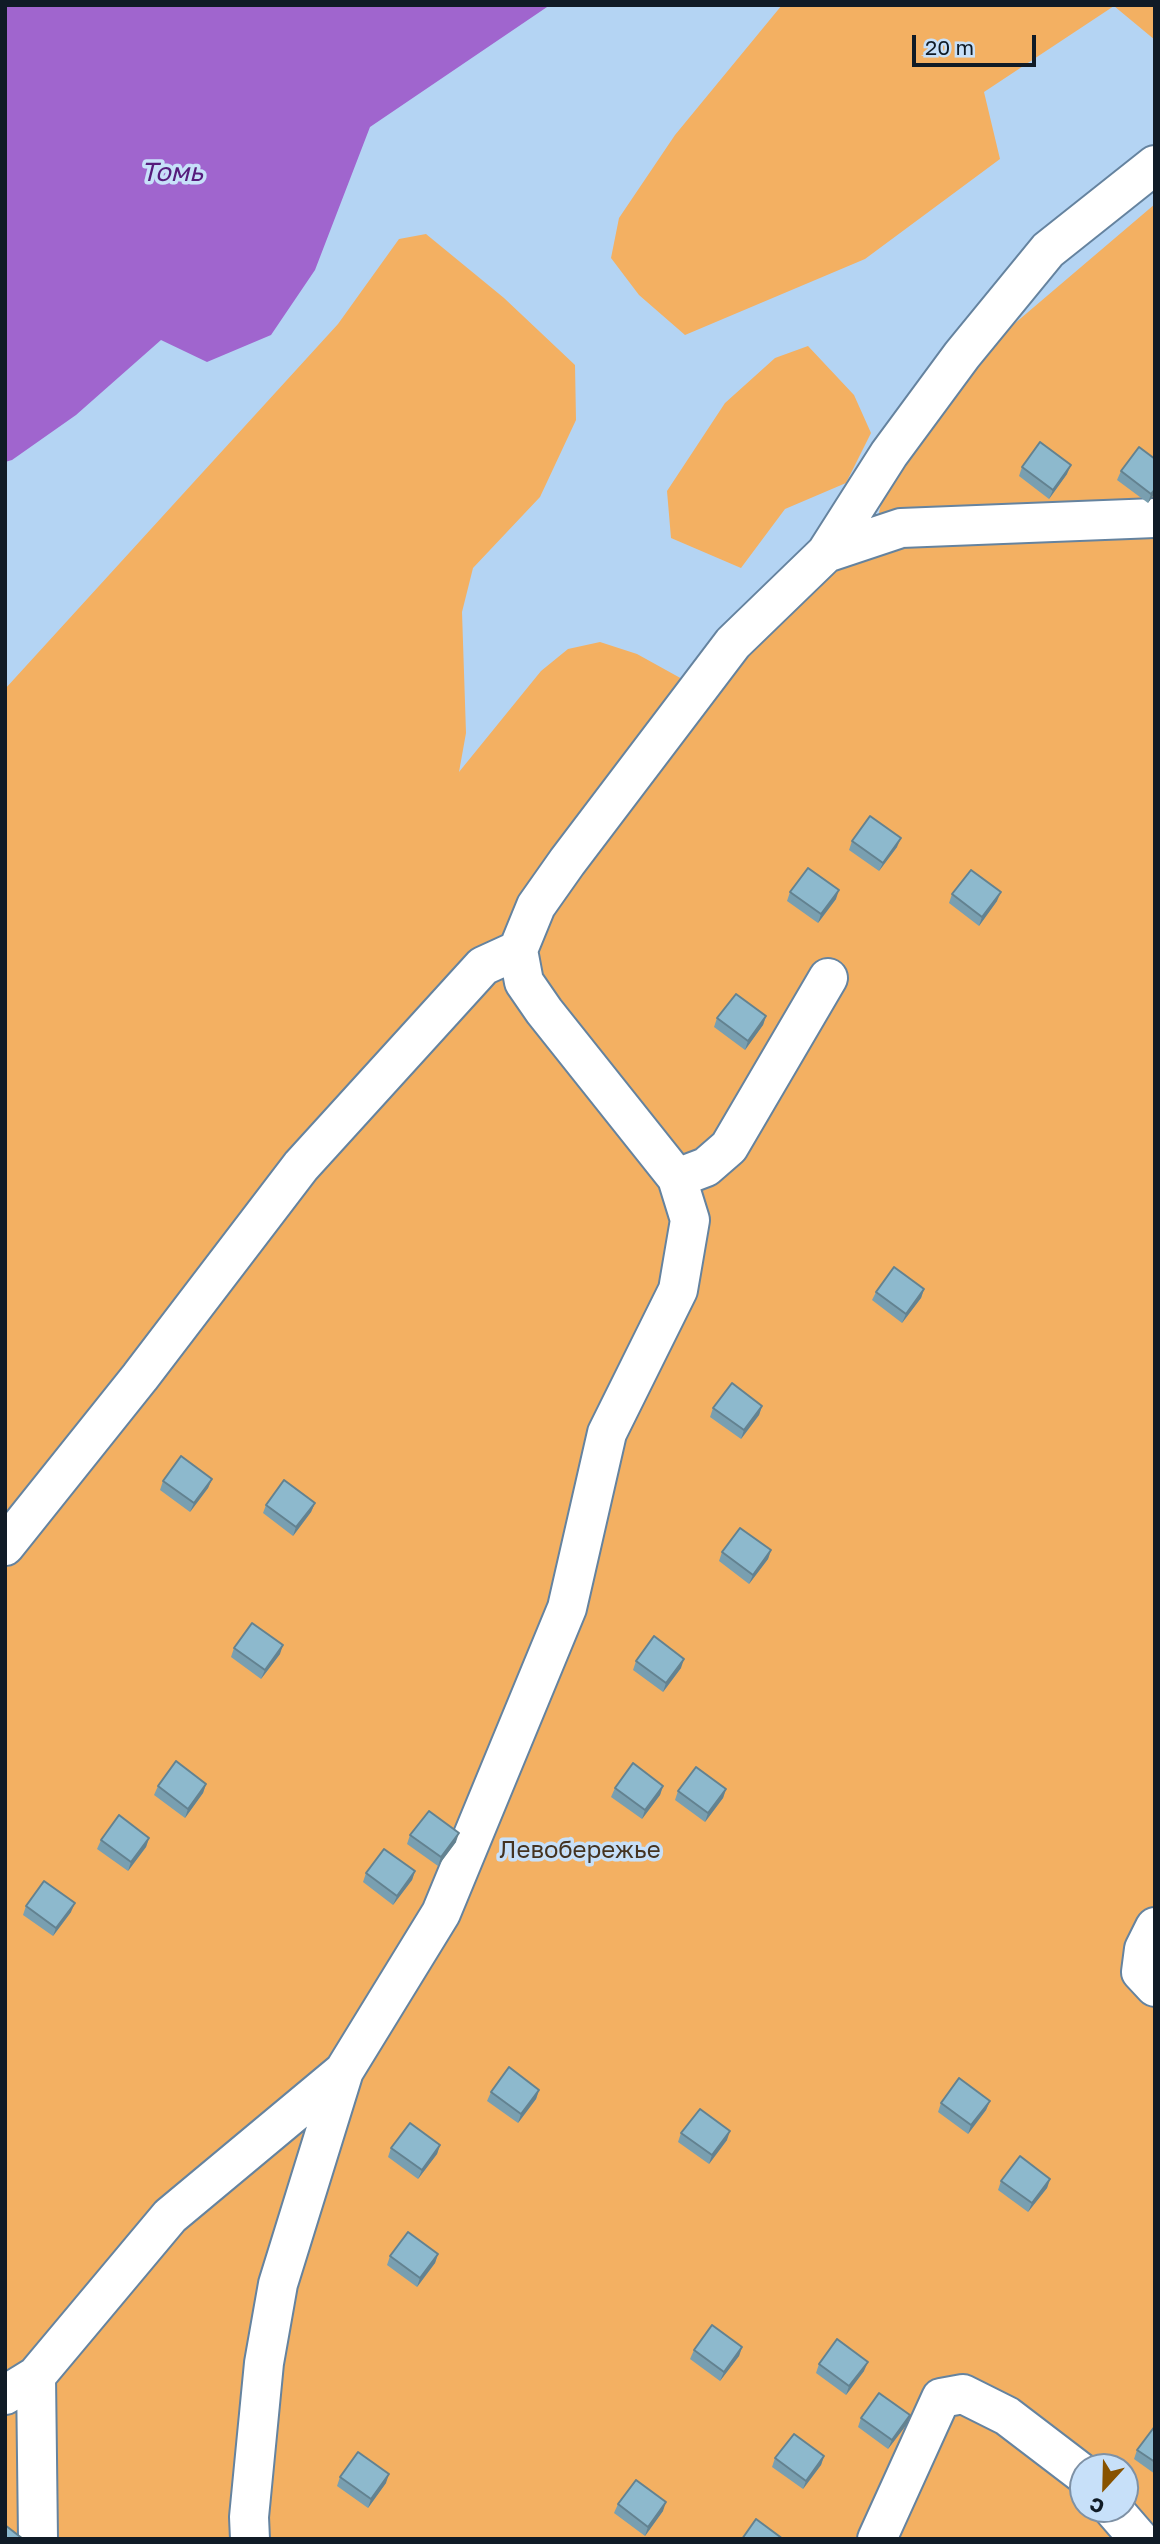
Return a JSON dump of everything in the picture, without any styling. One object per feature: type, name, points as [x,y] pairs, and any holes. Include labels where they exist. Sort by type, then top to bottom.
[{"type":"street","points":[[250,2539],[249,2516],[264,2363],[278,2284],[344,2071],[441,1913],[567,1608],[607,1433],[678,1290],[690,1220],[677,1178],[524,982],[518,950],[536,906],[733,643],[826,553],[889,454],[962,355],[1048,250],[1155,165]]},
{"type":"street","points":[[826,553],[901,528],[1155,518]]},
{"type":"street","points":[[5,1546],[140,1377],[302,1166],[483,966],[518,950]]},
{"type":"street","points":[[677,1178],[706,1167],[729,1147],[828,978]]},
{"type":"street","points":[[1155,1927],[1144,1949],[1141,1972],[1155,1987]]},
{"type":"street","points":[[38,2539],[21,2386],[170,2216],[344,2071]]},
{"type":"street","points":[[877,2539],[941,2398],[963,2394],[1007,2416],[1069,2463]]},
{"type":"street","points":[[1125,2523],[1139,2539]]},
{"type":"green space","points":[[782,5],[1155,5],[1155,40],[1114,6],[984,92],[1000,159],[865,259],[685,335],[639,295],[611,258],[619,218],[675,135]]},
{"type":"green space","name":"Левобережье","points":[[1155,204],[1155,2539],[5,2539],[5,689],[338,324],[399,239],[426,234],[504,298],[575,365],[576,420],[540,497],[473,568],[462,612],[466,733],[459,772],[541,671],[568,649],[600,642],[637,654],[684,680],[763,595],[870,556],[885,484],[936,409],[1007,330]]},
{"type":"green space","points":[[808,346],[854,395],[871,433],[846,483],[785,509],[741,568],[671,538],[667,491],[725,403],[775,358]]},
{"type":"water","name":"Томь","points":[[5,5],[550,5],[370,127],[315,270],[271,335],[207,362],[161,340],[76,415],[12,460],[5,462]]},
{"type":"building","points":[[1040,442],[1071,465],[1053,490],[1022,467]]},
{"type":"building","points":[[1139,447],[1155,459],[1155,489],[1151,494],[1121,471]]},
{"type":"building","points":[[870,816],[901,838],[883,863],[852,841]]},
{"type":"building","points":[[808,868],[839,890],[821,914],[790,892]]},
{"type":"building","points":[[971,870],[1001,892],[982,917],[952,894]]},
{"type":"building","points":[[736,994],[766,1016],[748,1041],[717,1018]]},
{"type":"building","points":[[894,1267],[924,1289],[906,1314],[876,1292]]},
{"type":"building","points":[[732,1383],[762,1406],[744,1430],[713,1408]]},
{"type":"building","points":[[181,1456],[212,1479],[194,1503],[163,1481]]},
{"type":"building","points":[[284,1480],[315,1503],[296,1527],[266,1505]]},
{"type":"building","points":[[740,1528],[771,1550],[753,1575],[722,1552]]},
{"type":"building","points":[[252,1623],[283,1645],[265,1670],[234,1648]]},
{"type":"building","points":[[654,1636],[684,1659],[666,1683],[636,1661]]},
{"type":"building","points":[[176,1761],[206,1784],[188,1809],[158,1786]]},
{"type":"building","points":[[633,1763],[663,1786],[645,1810],[615,1788]]},
{"type":"building","points":[[696,1767],[726,1789],[708,1813],[678,1791]]},
{"type":"building","points":[[429,1811],[459,1833],[441,1857],[410,1835]]},
{"type":"building","points":[[119,1815],[149,1838],[131,1862],[101,1840]]},
{"type":"building","points":[[384,1849],[415,1871],[397,1896],[366,1873]]},
{"type":"building","points":[[44,1881],[75,1903],[56,1928],[26,1906]]},
{"type":"building","points":[[509,2067],[539,2090],[521,2114],[491,2092]]},
{"type":"building","points":[[959,2078],[990,2101],[971,2125],[941,2103]]},
{"type":"building","points":[[700,2109],[730,2131],[712,2155],[681,2133]]},
{"type":"building","points":[[410,2123],[440,2145],[422,2170],[391,2148]]},
{"type":"building","points":[[1020,2156],[1050,2179],[1032,2203],[1001,2181]]},
{"type":"building","points":[[408,2232],[438,2254],[420,2278],[390,2256]]},
{"type":"building","points":[[712,2325],[742,2347],[724,2372],[694,2350]]},
{"type":"building","points":[[837,2339],[868,2362],[849,2386],[819,2364]]},
{"type":"building","points":[[879,2393],[910,2415],[892,2440],[861,2418]]},
{"type":"building","points":[[1155,2426],[1155,2462],[1137,2450]]},
{"type":"building","points":[[794,2434],[824,2456],[806,2481],[775,2458]]},
{"type":"building","points":[[358,2452],[389,2474],[371,2499],[340,2477]]},
{"type":"building","points":[[636,2480],[666,2502],[648,2527],[618,2504]]},
{"type":"building","points":[[756,2519],[783,2539],[742,2539]]},
{"type":"building","points":[[5,2525],[23,2539],[5,2539]]}]
